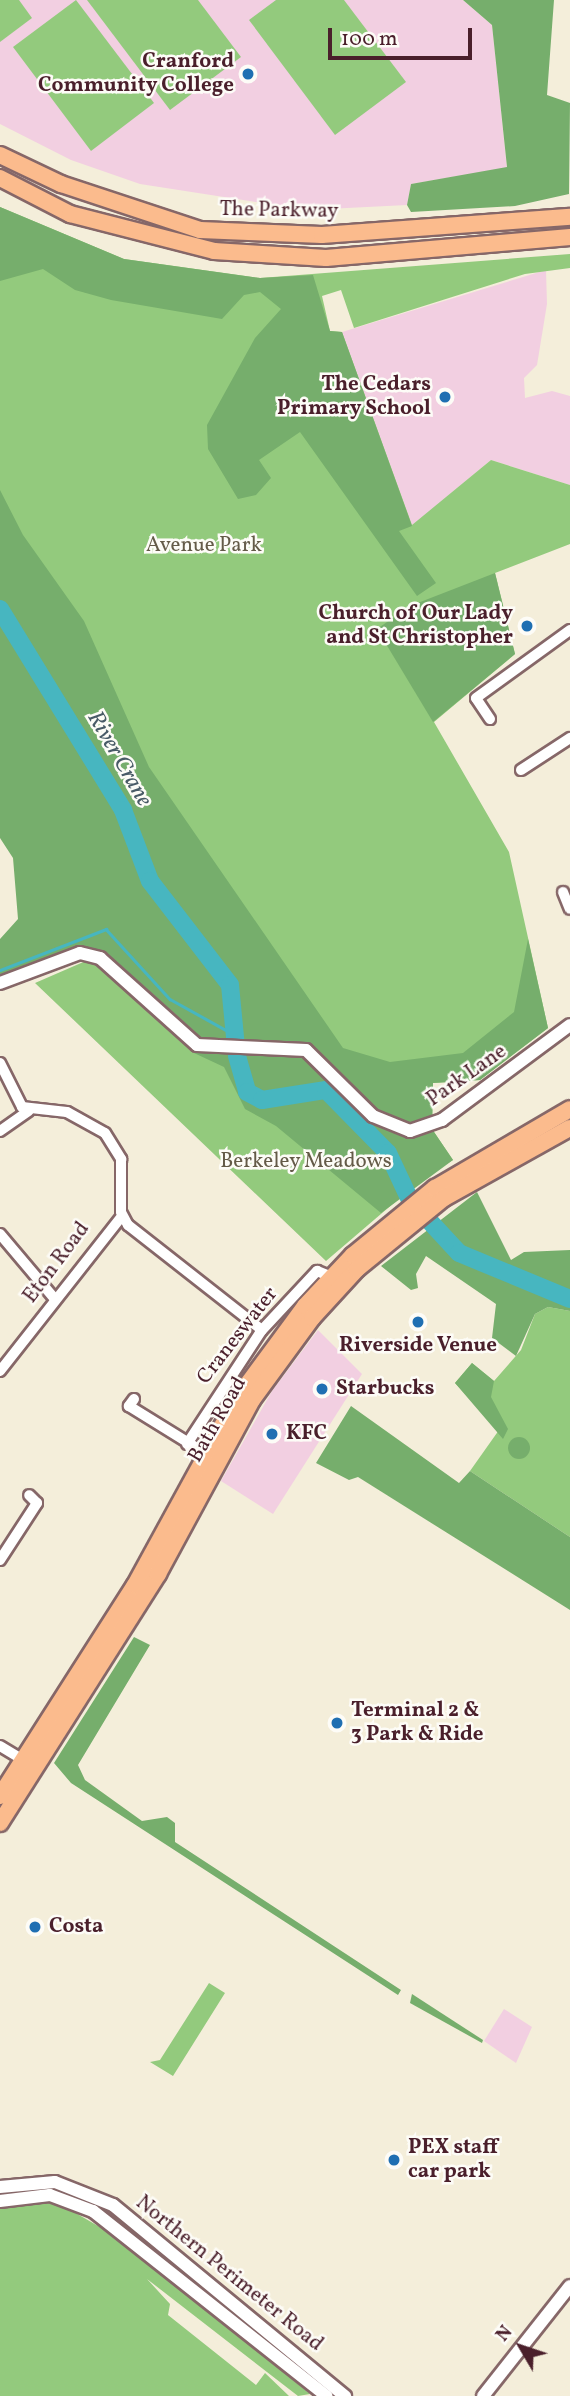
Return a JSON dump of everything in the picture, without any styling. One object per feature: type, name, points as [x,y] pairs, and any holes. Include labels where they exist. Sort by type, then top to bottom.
[{"type":"highway","name":"The Parkway","points":[[0,155],[61,184],[200,230],[322,235],[570,217]]},
{"type":"highway","name":"The Parkway","points":[[0,178],[70,214],[118,229],[241,254],[326,258],[570,237]]},
{"type":"highway","name":"Bath Road","points":[[0,1823],[30,1764],[158,1574],[251,1376],[332,1277],[440,1193],[570,1109]]},
{"type":"highway","name":"Bath Road","points":[[440,1193],[570,1128]]},
{"type":"highway","name":"Bath Road","points":[[212,1458],[312,1318],[411,1214]]},
{"type":"highway","name":"Bath Road","points":[[0,1796],[30,1764]]},
{"type":"street","points":[[490,719],[476,698],[570,631]]},
{"type":"street","points":[[521,770],[570,738]]},
{"type":"street","points":[[563,892],[570,909]]},
{"type":"street","name":"Park Lane","points":[[0,983],[64,957],[89,954],[115,966],[197,1045],[234,1048],[286,1045],[306,1050],[373,1116],[410,1130],[442,1120],[570,1025]]},
{"type":"street","points":[[0,1063],[29,1111]]},
{"type":"street","points":[[0,1131],[29,1111],[67,1112],[105,1133],[121,1159],[121,1217],[262,1330]]},
{"type":"street","name":"Eton Road","points":[[0,1370],[54,1298],[121,1217]]},
{"type":"street","points":[[0,1234],[54,1298]]},
{"type":"street","name":"Craneswater","points":[[187,1444],[262,1330],[317,1271],[332,1277]]},
{"type":"street","points":[[129,1406],[212,1458]]},
{"type":"street","points":[[0,1560],[37,1503],[29,1495]]},
{"type":"street","points":[[0,1746],[30,1764]]},
{"type":"street","name":"Northern Perimeter Road","points":[[0,2187],[55,2182],[113,2205],[345,2396]]},
{"type":"street","name":"Northern Perimeter Road","points":[[0,2201],[50,2195],[93,2210],[326,2396]]},
{"type":"street","points":[[483,2396],[570,2286]]},
{"type":"shaded area","name":"Cranford Community College","points":[[0,0],[463,0],[492,25],[507,168],[411,184],[407,205],[307,210],[140,184],[71,160],[0,124]]},
{"type":"shaded area","name":"The Cedars Primary School","points":[[546,270],[547,304],[537,365],[524,378],[525,398],[552,391],[570,396],[570,485],[491,460],[412,526],[342,332]]},
{"type":"shaded area","points":[[318,1330],[362,1374],[273,1514],[221,1481],[272,1391]]},
{"type":"shaded area","points":[[504,2009],[532,2027],[516,2063],[484,2041]]},
{"type":"green space","points":[[0,0],[19,0],[32,18],[0,42]]},
{"type":"green space","points":[[76,0],[154,103],[91,151],[13,47]]},
{"type":"green space","points":[[87,0],[198,0],[241,57],[170,110]]},
{"type":"green space","points":[[276,0],[344,0],[406,82],[335,135],[249,20]]},
{"type":"green space","points":[[463,0],[554,0],[547,95],[570,103],[569,194],[515,206],[411,212],[407,205],[411,184],[507,167],[492,25]]},
{"type":"green space","name":"Avenue Park","points":[[0,207],[124,259],[260,278],[570,254],[570,268],[525,274],[354,328],[341,290],[322,296],[330,331],[342,332],[412,525],[491,460],[570,485],[570,544],[495,573],[515,654],[434,722],[509,852],[548,1028],[480,1080],[433,1083],[432,1129],[453,1160],[433,1172],[0,599]]},
{"type":"green space","points":[[0,207],[124,259],[260,278],[313,275],[330,331],[342,332],[412,526],[399,531],[436,583],[417,596],[300,432],[259,460],[271,478],[256,495],[238,499],[208,449],[207,425],[255,338],[281,309],[260,292],[244,295],[222,319],[111,300],[75,290],[43,269],[0,281]]},
{"type":"green space","points":[[0,490],[23,535],[84,621],[149,767],[343,1048],[390,1062],[463,1053],[514,1012],[528,939],[548,1028],[480,1080],[433,1083],[432,1129],[453,1160],[381,1213],[276,1126],[245,1109],[224,1067],[194,1053],[195,1032],[119,964],[79,949],[0,978],[0,939],[18,919],[13,858],[0,838]]},
{"type":"green space","points":[[495,573],[515,654],[433,722],[377,629],[410,606]]},
{"type":"green space","name":"Berkeley Meadows","points":[[88,960],[113,970],[193,1048],[220,1054],[402,1196],[326,1261],[35,983]]},
{"type":"green space","points":[[477,1192],[511,1260],[524,1252],[570,1250],[570,1311],[548,1307],[535,1314],[516,1356],[492,1338],[496,1304],[426,1256],[416,1274],[418,1288],[411,1290],[381,1266]]},
{"type":"green space","points":[[548,1307],[570,1311],[570,1537],[470,1471],[499,1430],[455,1383],[472,1363],[494,1381],[521,1350],[535,1314]]},
{"type":"green space","points":[[472,1363],[494,1381],[491,1397],[508,1429],[503,1439],[455,1383]]},
{"type":"green space","points":[[351,1406],[459,1483],[470,1471],[570,1537],[570,1610],[358,1477],[349,1480],[316,1463]]},
{"type":"green space","points":[[519,1437],[527,1440],[530,1448],[527,1456],[519,1459],[511,1456],[508,1448],[511,1440]]},
{"type":"green space","points":[[134,1637],[150,1645],[78,1765],[85,1780],[142,1821],[167,1817],[175,1823],[175,1842],[401,1990],[398,1995],[71,1783],[54,1763]]},
{"type":"green space","points":[[209,1983],[225,1993],[173,2076],[150,2062],[160,2060]]},
{"type":"green space","points":[[412,1994],[483,2040],[482,2043],[410,2003]]},
{"type":"green space","points":[[33,2202],[60,2204],[124,2241],[310,2394],[298,2396],[147,2279],[170,2304],[168,2315],[256,2385],[265,2373],[289,2396],[0,2396],[0,2208]]},
{"type":"waterway","name":"River Crane","points":[[0,609],[123,810],[150,881],[230,985],[236,1047]]},
{"type":"waterway","points":[[0,970],[106,929],[170,999],[235,1035]]},
{"type":"waterway","name":"River Crane","points":[[237,1056],[247,1092],[262,1100],[326,1090],[388,1153],[410,1200],[459,1253],[570,1299]]},
{"type":"place","name":"Cranford Community College","points":[[248,74]]},
{"type":"place","name":"The Cedars Primary School","points":[[445,397]]},
{"type":"place","name":"Church of Our Lady and St Christopher","points":[[527,626]]},
{"type":"place","name":"Riverside Venue","points":[[418,1322]]},
{"type":"place","name":"Starbucks","points":[[322,1389]]},
{"type":"place","name":"KFC","points":[[272,1434]]},
{"type":"place","name":"Terminal 2 & 3 Park & Ride","points":[[337,1723]]},
{"type":"place","name":"Costa","points":[[35,1927]]},
{"type":"place","name":"PEX staff car park","points":[[394,2160]]}]
